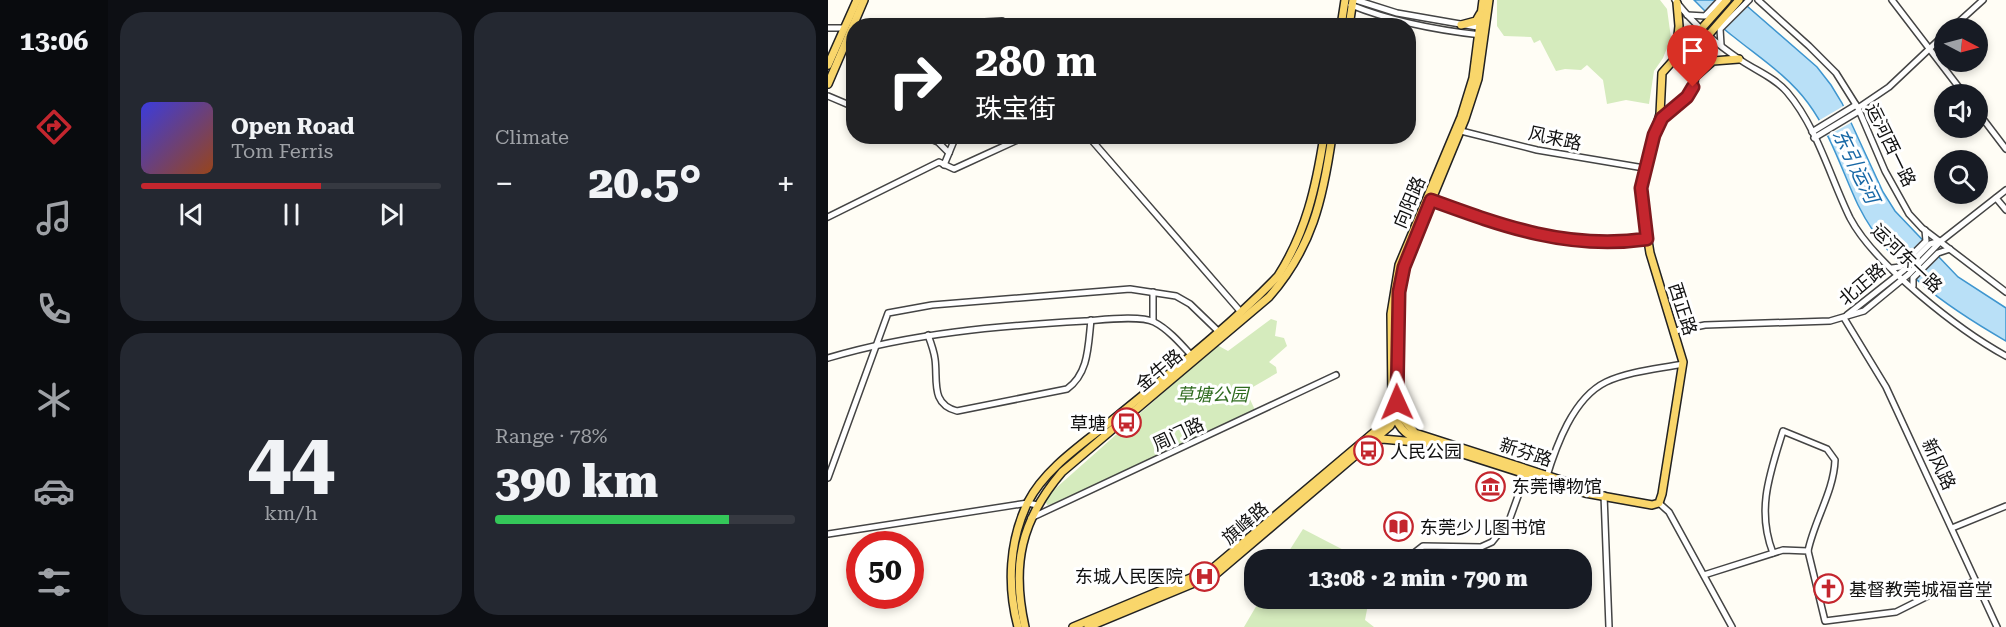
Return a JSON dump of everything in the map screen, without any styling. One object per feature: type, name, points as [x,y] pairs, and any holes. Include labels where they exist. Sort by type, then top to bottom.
[{"type":"main road","points":[[852,18],[857,0]]},
{"type":"main road","points":[[855,18],[864,0]]},
{"type":"main road","points":[[1483,0],[1483,16]]},
{"type":"main road","points":[[1461,25],[1476,21],[1483,16],[1489,0]]},
{"type":"main road","name":"西正路","points":[[1659,503],[1683,364],[1647,239],[1641,188],[1644,168],[1657,124],[1660,77],[1675,57],[1704,32],[1727,0]]},
{"type":"main road","points":[[1343,18],[1348,1]]},
{"type":"main road","points":[[1348,1],[1349,18]]},
{"type":"main road","name":"西正路","points":[[1712,22],[1744,1]]},
{"type":"main road","points":[[1675,57],[1679,26],[1676,2]]},
{"type":"main road","name":"向阳路","points":[[1429,199],[1461,131],[1478,80],[1483,16]]},
{"type":"main road","name":"向阳路","points":[[1395,418],[1399,292],[1404,267],[1461,117],[1473,78],[1483,32]]},
{"type":"main road","name":"西正路","points":[[1657,124],[1687,97],[1695,78],[1698,46],[1704,32]]},
{"type":"main road","points":[[828,65],[846,35]]},
{"type":"main road","points":[[828,84],[846,38]]},
{"type":"main road","points":[[1695,78],[1703,67],[1713,61],[1739,59]]},
{"type":"main road","points":[[1016,627],[1019,617],[1011,560],[1028,502],[1056,467],[1191,355],[1278,276],[1302,232],[1317,184],[1323,144]]},
{"type":"main road","name":"金牛路","points":[[1025,627],[1019,617],[1019,561],[1037,505],[1062,472],[1269,297],[1285,279],[1317,216],[1330,144]]},
{"type":"main road","points":[[1358,448],[1385,421],[1395,402]]},
{"type":"main road","points":[[1395,402],[1410,429],[1437,443]]},
{"type":"main road","points":[[1381,435],[1395,418],[1403,432],[1427,443]]},
{"type":"main road","points":[[1368,439],[1381,435],[1412,437],[1437,443]]},
{"type":"main road","points":[[1368,439],[1437,443]]},
{"type":"main road","name":"新芬路","points":[[1437,443],[1526,474],[1546,477]]},
{"type":"main road","name":"新芬路","points":[[1437,443],[1546,477],[1586,493],[1643,505],[1659,503]]},
{"type":"main road","name":"旗峰路","points":[[1073,627],[1212,569],[1358,448]]},
{"type":"main road","name":"旗峰路","points":[[1088,627],[1216,574],[1358,448]]},
{"type":"main road","points":[[1019,617],[1031,627]]},
{"type":"street","points":[[1720,0],[1712,22],[1721,47]]},
{"type":"street","name":"运河西一路","points":[[1758,0],[1824,60],[1856,109],[1909,214],[1925,230],[2006,292]]},
{"type":"street","points":[[1892,0],[1956,84]]},
{"type":"street","points":[[1963,18],[1983,0]]},
{"type":"street","points":[[1348,1],[1397,14],[1461,25],[1483,32]]},
{"type":"street","points":[[1348,1],[1395,18]]},
{"type":"street","name":"运河东一路","points":[[1676,2],[1721,47],[1776,81],[1787,91],[1813,135],[1858,232],[1891,267],[1900,270],[1904,279],[1913,287],[1967,331],[2006,356]]},
{"type":"street","points":[[1686,14],[1712,22]]},
{"type":"street","points":[[1416,25],[1483,32]]},
{"type":"street","points":[[828,28],[846,28]]},
{"type":"street","points":[[1813,135],[1889,87],[1934,44]]},
{"type":"street","points":[[828,96],[846,104]]},
{"type":"street","points":[[1988,125],[2006,149]]},
{"type":"street","name":"风来路","points":[[1461,131],[1538,150],[1644,168]]},
{"type":"street","points":[[940,144],[949,153]]},
{"type":"street","points":[[944,165],[953,144]]},
{"type":"street","points":[[828,217],[939,162],[954,169],[1009,144]]},
{"type":"street","points":[[1095,144],[1240,311]]},
{"type":"street","points":[[1932,246],[2006,190]]},
{"type":"street","points":[[1996,198],[2006,210]]},
{"type":"street","points":[[1429,199],[1562,240],[1602,243],[1647,239]]},
{"type":"street","points":[[1925,230],[1932,246]]},
{"type":"street","points":[[1932,246],[1951,250]]},
{"type":"street","name":"北正路","points":[[1844,318],[1932,246]]},
{"type":"street","name":"北正路","points":[[1844,318],[1864,311],[1911,276],[1932,246]]},
{"type":"street","points":[[1911,276],[1913,287]]},
{"type":"street","points":[[828,478],[888,313],[932,305],[1130,289],[1176,296],[1190,304],[1218,331]]},
{"type":"street","points":[[1153,292],[1153,321]]},
{"type":"street","points":[[1675,331],[1705,325],[1844,318]]},
{"type":"street","name":"新风路","points":[[1844,318],[1886,387],[1997,627]]},
{"type":"street","points":[[928,335],[935,358],[937,395],[945,406],[957,411],[1067,388],[1077,381],[1087,360],[1091,320]]},
{"type":"street","points":[[828,358],[877,343],[928,335],[1091,320],[1153,321],[1191,355]]},
{"type":"street","points":[[1546,477],[1575,413],[1595,390],[1605,382],[1631,374],[1683,364]]},
{"type":"street","name":"周门路","points":[[1031,518],[1336,375]]},
{"type":"street","points":[[1773,553],[1764,525],[1763,508],[1765,492],[1783,431],[1827,449],[1835,460],[1832,478],[1816,518],[1808,551],[1825,621],[1896,612],[1936,592],[1976,581]]},
{"type":"street","points":[[1419,549],[1423,546],[1481,547],[1492,542],[1509,521],[1526,474]]},
{"type":"street","points":[[1604,495],[1609,627]]},
{"type":"street","points":[[828,534],[1028,502],[1037,505]]},
{"type":"street","points":[[1659,503],[1669,512],[1732,627]]},
{"type":"street","points":[[1952,528],[2006,506]]},
{"type":"street","points":[[1704,575],[1783,550],[1808,551]]},
{"type":"green space","points":[[1497,0],[1660,0],[1667,9],[1671,38],[1663,58],[1654,71],[1649,104],[1626,100],[1607,104],[1603,80],[1587,65],[1581,70],[1556,71],[1540,40],[1534,43],[1531,37],[1504,36],[1497,26]]},
{"type":"green space","name":"草塘公园","points":[[1271,319],[1277,321],[1275,336],[1284,338],[1287,346],[1269,362],[1276,367],[1277,373],[1246,391],[1255,410],[1054,504],[1047,505],[1045,500],[1047,496],[1217,345],[1228,351]]},
{"type":"green space","points":[[1303,529],[1342,549],[1290,549]]},
{"type":"green space","points":[[1255,609],[1367,609],[1365,620],[1374,627],[1244,627]]},
{"type":"water","name":"东引运河","points":[[1694,0],[1740,0],[1817,67],[1842,103],[1883,192],[1895,211],[1958,277],[2006,308],[2006,341],[1941,300],[1903,267],[1871,228],[1858,205],[1830,140],[1808,103],[1783,76],[1723,28]]},
{"type":"pier","points":[[1847,104],[1854,121],[1827,136],[1818,121]]},
{"type":"place","name":"草塘","points":[[1127,423]]},
{"type":"place","name":"人民公园","points":[[1369,451]]},
{"type":"place","name":"东莞博物馆","points":[[1491,486]]},
{"type":"place","name":"东莞少儿图书馆","points":[[1399,527]]},
{"type":"place","name":"东城人民医院","points":[[1204,576]]},
{"type":"place","name":"基督教莞城福音堂","points":[[1828,589]]},
{"type":"route","points":[[1397,402],[1399,292],[1404,267],[1431,200],[1477,216],[1562,240],[1602,243],[1647,239],[1641,188],[1657,124],[1690,94],[1693,87]]}]
